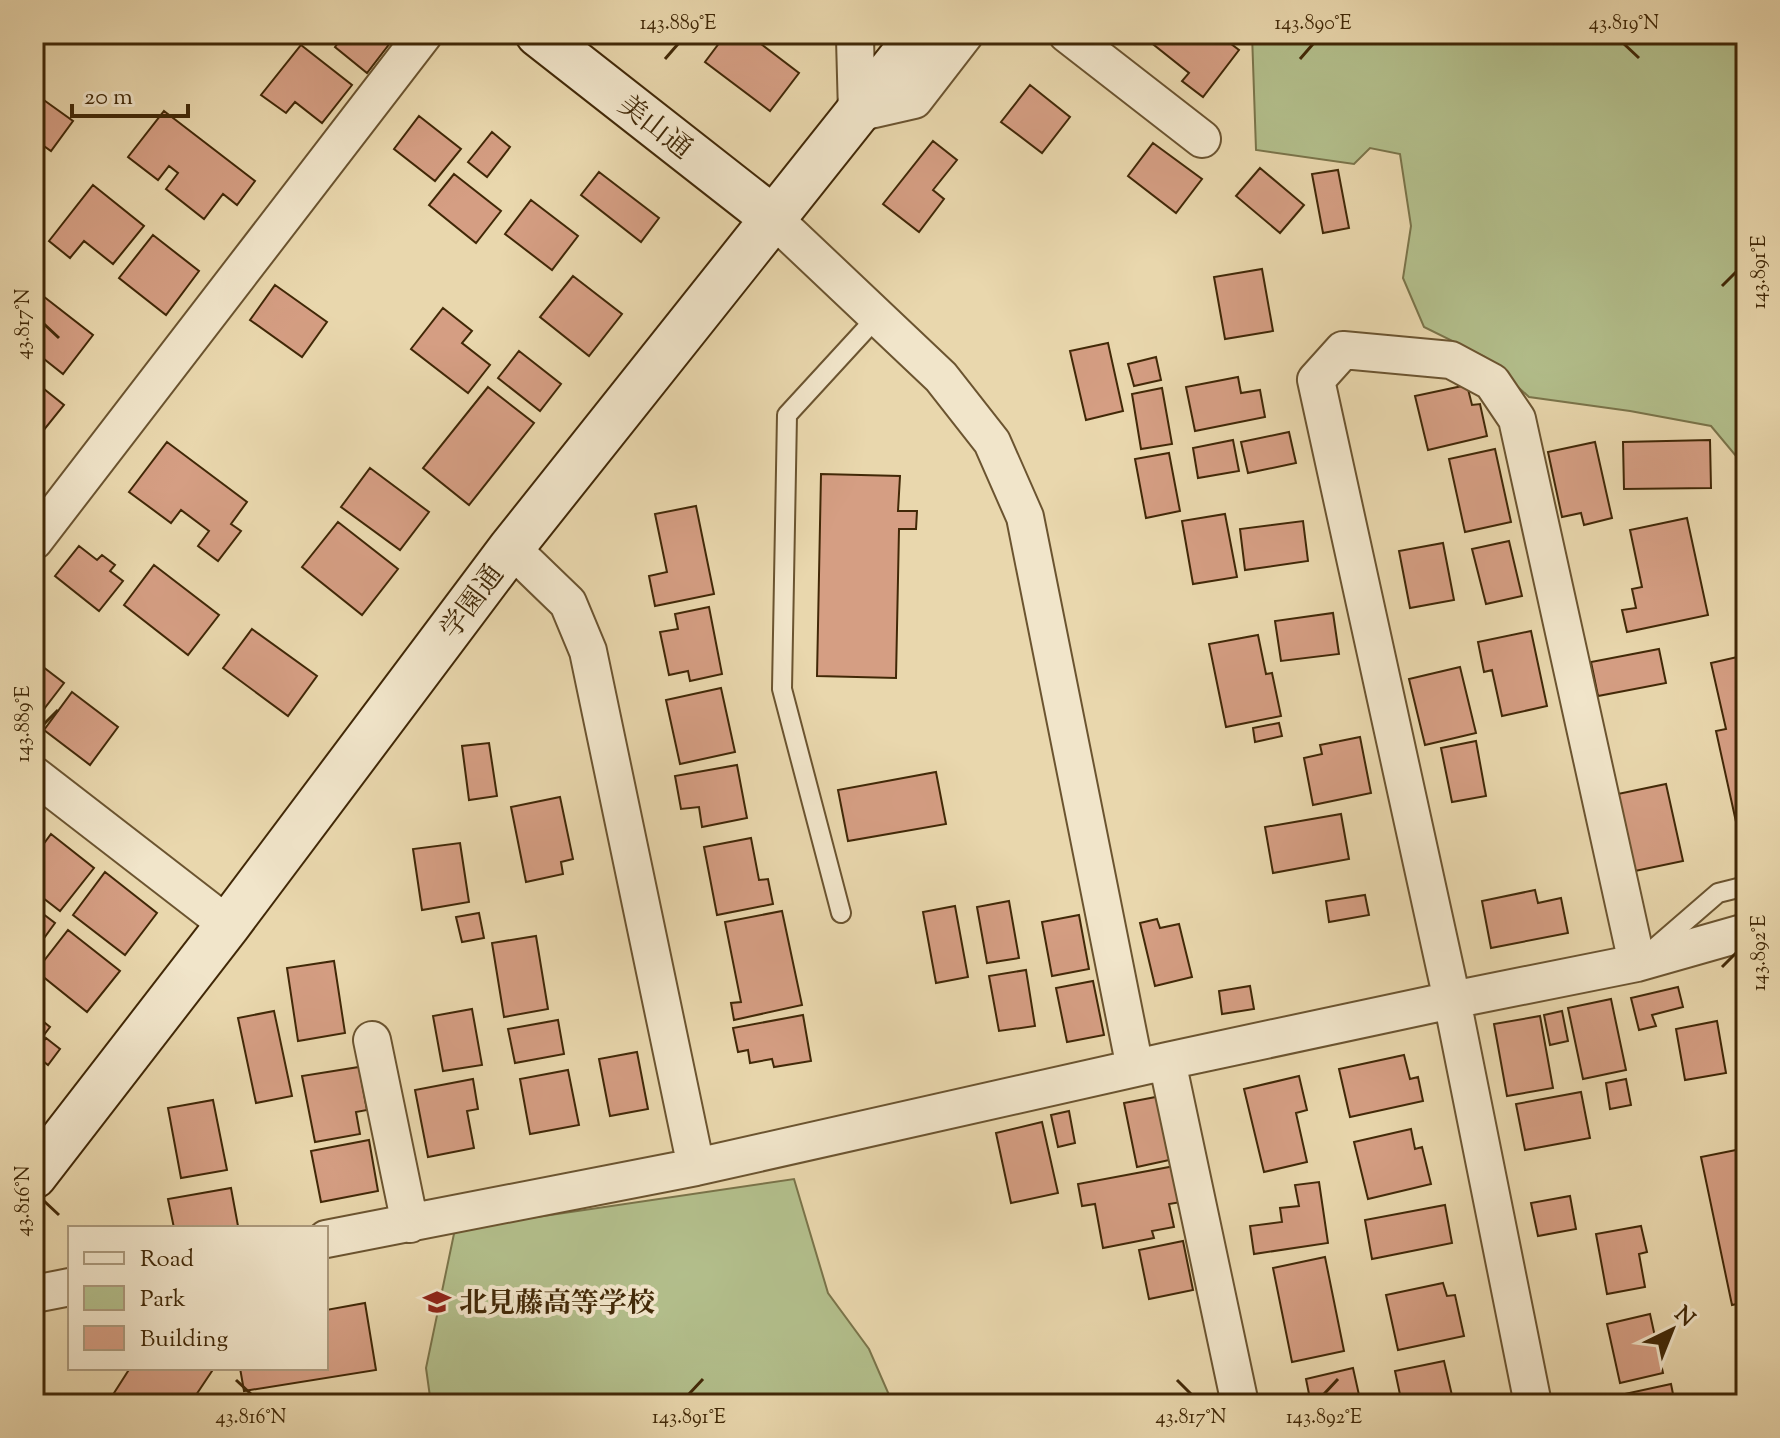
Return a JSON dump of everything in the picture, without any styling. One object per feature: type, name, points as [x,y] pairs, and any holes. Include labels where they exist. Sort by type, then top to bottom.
[{"type":"street","points":[[34,541],[424,34]]},
{"type":"street","name":"美山通","points":[[538,34],[774,219]]},
{"type":"street","points":[[859,34],[855,39],[857,113],[914,100],[965,34]]},
{"type":"street","name":"学園通","points":[[34,1176],[228,925],[511,548],[920,34]]},
{"type":"street","points":[[1067,34],[1202,139]]},
{"type":"street","points":[[774,219],[941,377],[992,442],[1025,517],[1151,1064],[1240,1404]]},
{"type":"street","points":[[1533,1404],[1452,1000],[1316,380],[1343,350],[1451,360],[1492,382],[1517,419],[1637,963]]},
{"type":"street","points":[[511,548],[568,603],[588,651],[696,1167]]},
{"type":"street","points":[[34,775],[228,925]]},
{"type":"street","points":[[328,1239],[696,1167],[1151,1064],[1637,963],[1746,932]]},
{"type":"street","points":[[372,1040],[410,1224]]},
{"type":"street","points":[[34,1294],[68,1287]]},
{"type":"lane","points":[[841,913],[782,689],[787,415],[877,317]]},
{"type":"lane","points":[[1637,963],[1718,893],[1746,886]]},
{"type":"green space","points":[[1252,34],[1746,34],[1746,468],[1711,426],[1529,397],[1485,357],[1424,327],[1403,278],[1411,226],[1400,154],[1370,148],[1354,164],[1256,150]]},
{"type":"green space","points":[[794,1179],[828,1293],[869,1349],[893,1404],[431,1404],[426,1368],[455,1229]]},
{"type":"building","points":[[345,34],[397,34],[367,73],[335,47]]},
{"type":"building","points":[[726,34],[748,34],[799,73],[770,111],[705,62]]},
{"type":"building","points":[[1154,34],[1218,34],[1239,50],[1203,97],[1182,81],[1189,73],[1149,41]]},
{"type":"building","points":[[301,45],[352,85],[322,123],[295,102],[286,113],[261,95]]},
{"type":"building","points":[[1030,85],[1070,117],[1042,153],[1001,122]]},
{"type":"building","points":[[34,93],[73,121],[51,151],[34,139]]},
{"type":"building","points":[[164,111],[255,181],[237,205],[223,194],[204,219],[166,189],[178,173],[169,166],[158,180],[128,157]]},
{"type":"building","points":[[419,116],[461,149],[435,181],[394,149]]},
{"type":"building","points":[[492,132],[510,147],[487,177],[468,162]]},
{"type":"building","points":[[933,141],[957,160],[933,190],[944,199],[919,232],[883,204]]},
{"type":"building","points":[[1153,143],[1202,179],[1176,213],[1128,176]]},
{"type":"building","points":[[1260,168],[1304,205],[1280,233],[1236,196]]},
{"type":"building","points":[[1338,170],[1349,228],[1323,233],[1312,174]]},
{"type":"building","points":[[599,172],[659,218],[641,242],[581,195]]},
{"type":"building","points":[[454,174],[501,211],[476,243],[429,205]]},
{"type":"building","points":[[93,185],[144,226],[113,264],[84,241],[70,258],[49,241]]},
{"type":"building","points":[[531,200],[578,236],[552,270],[505,234]]},
{"type":"building","points":[[153,235],[199,271],[166,315],[119,278]]},
{"type":"building","points":[[1262,269],[1273,331],[1225,339],[1214,277]]},
{"type":"building","points":[[573,276],[622,314],[589,356],[540,317]]},
{"type":"building","points":[[275,285],[327,322],[302,357],[250,320]]},
{"type":"building","points":[[34,289],[93,335],[63,374],[34,351]]},
{"type":"building","points":[[443,308],[472,331],[462,343],[490,365],[468,393],[411,349]]},
{"type":"building","points":[[1108,343],[1123,411],[1086,420],[1070,351]]},
{"type":"building","points":[[519,351],[561,384],[540,411],[498,378]]},
{"type":"building","points":[[1156,357],[1161,380],[1134,386],[1128,364]]},
{"type":"building","points":[[1238,377],[1241,393],[1260,390],[1265,417],[1195,431],[1186,387]]},
{"type":"building","points":[[34,381],[64,405],[39,436],[34,431]]},
{"type":"building","points":[[1467,385],[1472,405],[1480,404],[1487,436],[1428,450],[1415,396]]},
{"type":"building","points":[[488,387],[534,423],[469,505],[423,468]]},
{"type":"building","points":[[1162,388],[1172,444],[1141,449],[1132,394]]},
{"type":"building","points":[[1289,432],[1296,463],[1248,473],[1241,442]]},
{"type":"building","points":[[1233,440],[1239,471],[1198,478],[1193,448]]},
{"type":"building","points":[[1710,440],[1711,488],[1624,489],[1623,442]]},
{"type":"building","points":[[167,442],[247,502],[231,524],[241,531],[218,561],[198,546],[209,531],[181,510],[171,523],[129,492]]},
{"type":"building","points":[[1595,442],[1612,518],[1584,525],[1581,513],[1562,517],[1548,452]]},
{"type":"building","points":[[1495,449],[1511,522],[1465,532],[1449,459]]},
{"type":"building","points":[[1169,453],[1180,511],[1146,518],[1135,459]]},
{"type":"building","points":[[370,468],[429,512],[400,550],[341,507]]},
{"type":"building","points":[[821,474],[900,476],[898,511],[917,511],[916,529],[899,529],[896,678],[817,676]]},
{"type":"building","points":[[696,506],[714,594],[655,606],[649,576],[667,572],[655,514]]},
{"type":"building","points":[[1225,514],[1237,577],[1193,584],[1182,521]]},
{"type":"building","points":[[1687,518],[1708,615],[1627,632],[1622,610],[1636,608],[1632,589],[1642,587],[1630,530]]},
{"type":"building","points":[[1303,521],[1308,561],[1245,570],[1240,529]]},
{"type":"building","points":[[338,522],[398,569],[362,615],[302,567]]},
{"type":"building","points":[[1509,541],[1522,596],[1486,604],[1472,549]]},
{"type":"building","points":[[1443,543],[1454,600],[1410,608],[1399,551]]},
{"type":"building","points":[[79,546],[97,560],[102,555],[115,565],[110,571],[123,581],[99,611],[55,576]]},
{"type":"building","points":[[154,565],[219,615],[188,655],[124,605]]},
{"type":"building","points":[[709,607],[722,674],[690,681],[688,671],[669,675],[660,632],[678,629],[675,614]]},
{"type":"building","points":[[1333,613],[1339,654],[1281,661],[1275,621]]},
{"type":"building","points":[[252,629],[317,676],[288,716],[223,668]]},
{"type":"building","points":[[1531,631],[1547,706],[1502,716],[1492,670],[1484,672],[1478,642]]},
{"type":"building","points":[[1258,635],[1266,674],[1272,673],[1281,716],[1226,727],[1209,644]]},
{"type":"building","points":[[1659,649],[1666,683],[1598,696],[1591,662]]},
{"type":"building","points":[[1746,655],[1746,848],[1742,849],[1716,731],[1726,729],[1711,663]]},
{"type":"building","points":[[34,660],[64,683],[34,722]]},
{"type":"building","points":[[1460,667],[1476,733],[1425,745],[1409,679]]},
{"type":"building","points":[[721,688],[735,752],[680,764],[666,700]]},
{"type":"building","points":[[72,692],[118,727],[90,765],[44,730]]},
{"type":"building","points":[[1279,723],[1282,736],[1255,742],[1253,728]]},
{"type":"building","points":[[1360,737],[1371,793],[1313,805],[1304,758],[1322,754],[1320,745]]},
{"type":"building","points":[[1476,741],[1486,796],[1452,802],[1441,748]]},
{"type":"building","points":[[489,743],[497,796],[469,800],[462,746]]},
{"type":"building","points":[[737,765],[747,818],[702,827],[699,807],[681,809],[675,776]]},
{"type":"building","points":[[936,772],[946,824],[848,841],[838,790]]},
{"type":"building","points":[[1666,784],[1683,861],[1630,872],[1613,795]]},
{"type":"building","points":[[560,797],[573,859],[561,862],[563,874],[526,882],[511,807]]},
{"type":"building","points":[[1341,814],[1349,859],[1273,873],[1265,827]]},
{"type":"building","points":[[51,834],[94,868],[60,911],[34,891],[34,857]]},
{"type":"building","points":[[751,838],[759,880],[768,879],[773,904],[717,915],[704,847]]},
{"type":"building","points":[[460,843],[469,902],[422,910],[413,849]]},
{"type":"building","points":[[105,872],[157,913],[125,955],[73,915]]},
{"type":"building","points":[[1535,890],[1538,903],[1561,898],[1568,933],[1491,948],[1482,901]]},
{"type":"building","points":[[1365,895],[1369,915],[1329,922],[1326,901]]},
{"type":"building","points":[[1009,901],[1019,958],[987,963],[977,907]]},
{"type":"building","points":[[955,906],[968,977],[936,983],[923,912]]},
{"type":"building","points":[[34,907],[55,923],[34,952]]},
{"type":"building","points":[[782,911],[802,1005],[734,1020],[731,1003],[741,1002],[725,922]]},
{"type":"building","points":[[479,913],[484,938],[462,942],[456,917]]},
{"type":"building","points":[[1079,915],[1089,969],[1052,976],[1042,922]]},
{"type":"building","points":[[1157,919],[1160,928],[1179,924],[1192,977],[1155,986],[1140,923]]},
{"type":"building","points":[[68,930],[120,971],[87,1012],[36,971]]},
{"type":"building","points":[[536,936],[548,1009],[504,1017],[492,943]]},
{"type":"building","points":[[334,961],[345,1033],[298,1041],[287,968]]},
{"type":"building","points":[[1026,970],[1035,1026],[999,1031],[989,976]]},
{"type":"building","points":[[1093,981],[1104,1035],[1067,1042],[1056,988]]},
{"type":"building","points":[[1250,986],[1254,1009],[1222,1014],[1219,991]]},
{"type":"building","points":[[1678,987],[1683,1007],[1652,1015],[1656,1026],[1639,1030],[1631,998]]},
{"type":"building","points":[[1611,999],[1626,1070],[1583,1079],[1568,1008]]},
{"type":"building","points":[[472,1009],[482,1065],[443,1071],[433,1016]]},
{"type":"building","points":[[274,1011],[292,1096],[256,1103],[238,1018]]},
{"type":"building","points":[[1562,1011],[1568,1041],[1550,1045],[1544,1015]]},
{"type":"building","points":[[34,1014],[50,1027],[34,1048]]},
{"type":"building","points":[[803,1015],[811,1061],[774,1067],[772,1059],[750,1063],[748,1050],[738,1052],[733,1028]]},
{"type":"building","points":[[1540,1016],[1553,1088],[1507,1096],[1494,1024]]},
{"type":"building","points":[[558,1020],[564,1054],[515,1063],[508,1029]]},
{"type":"building","points":[[1717,1021],[1726,1073],[1685,1080],[1676,1029]]},
{"type":"building","points":[[46,1038],[60,1049],[48,1065],[34,1054]]},
{"type":"building","points":[[637,1052],[648,1109],[610,1116],[599,1059]]},
{"type":"building","points":[[1404,1055],[1410,1079],[1418,1077],[1423,1101],[1350,1117],[1339,1069]]},
{"type":"building","points":[[359,1067],[367,1110],[356,1112],[360,1134],[315,1142],[302,1076]]},
{"type":"building","points":[[568,1070],[579,1125],[530,1134],[520,1079]]},
{"type":"building","points":[[1299,1076],[1307,1110],[1296,1113],[1307,1162],[1264,1172],[1244,1089]]},
{"type":"building","points":[[473,1079],[478,1109],[467,1111],[474,1148],[428,1157],[415,1090]]},
{"type":"building","points":[[1626,1079],[1631,1105],[1610,1109],[1606,1083]]},
{"type":"building","points":[[1581,1092],[1590,1138],[1525,1150],[1516,1104]]},
{"type":"building","points":[[1161,1096],[1174,1159],[1137,1167],[1124,1103]]},
{"type":"building","points":[[213,1100],[227,1170],[181,1178],[168,1108]]},
{"type":"building","points":[[1069,1111],[1075,1143],[1058,1147],[1051,1115]]},
{"type":"building","points":[[1042,1122],[1058,1193],[1011,1203],[996,1133]]},
{"type":"building","points":[[1411,1129],[1415,1149],[1422,1147],[1431,1184],[1368,1199],[1354,1142]]},
{"type":"building","points":[[369,1140],[378,1191],[321,1202],[311,1151]]},
{"type":"building","points":[[1746,1148],[1746,1302],[1732,1305],[1701,1157]]},
{"type":"building","points":[[1180,1165],[1187,1201],[1169,1204],[1174,1227],[1152,1231],[1154,1238],[1103,1248],[1095,1204],[1082,1206],[1078,1184]]},
{"type":"building","points":[[1319,1182],[1328,1243],[1254,1254],[1250,1226],[1282,1222],[1280,1208],[1299,1206],[1295,1185]]},
{"type":"building","points":[[231,1188],[238,1226],[174,1226],[168,1199]]},
{"type":"building","points":[[1570,1196],[1576,1229],[1538,1236],[1531,1203]]},
{"type":"building","points":[[1445,1205],[1452,1243],[1372,1259],[1365,1220]]},
{"type":"building","points":[[1641,1226],[1647,1252],[1639,1254],[1645,1287],[1607,1294],[1596,1234]]},
{"type":"building","points":[[1183,1241],[1193,1290],[1149,1299],[1139,1250]]},
{"type":"building","points":[[1325,1257],[1344,1351],[1292,1362],[1273,1268]]},
{"type":"building","points":[[1443,1283],[1447,1296],[1455,1295],[1464,1336],[1398,1350],[1386,1295]]},
{"type":"building","points":[[365,1303],[376,1370],[244,1391],[240,1370],[328,1370],[328,1310]]},
{"type":"building","points":[[1650,1314],[1663,1373],[1620,1383],[1607,1324]]},
{"type":"building","points":[[1444,1361],[1454,1404],[1402,1404],[1395,1371]]},
{"type":"building","points":[[1353,1368],[1361,1404],[1311,1404],[1306,1379]]},
{"type":"building","points":[[129,1370],[213,1370],[190,1404],[107,1404]]},
{"type":"building","points":[[1671,1384],[1675,1404],[1621,1404],[1620,1395]]},
{"type":"place","name":"北見藤高等学校","points":[[437,1302]]}]
